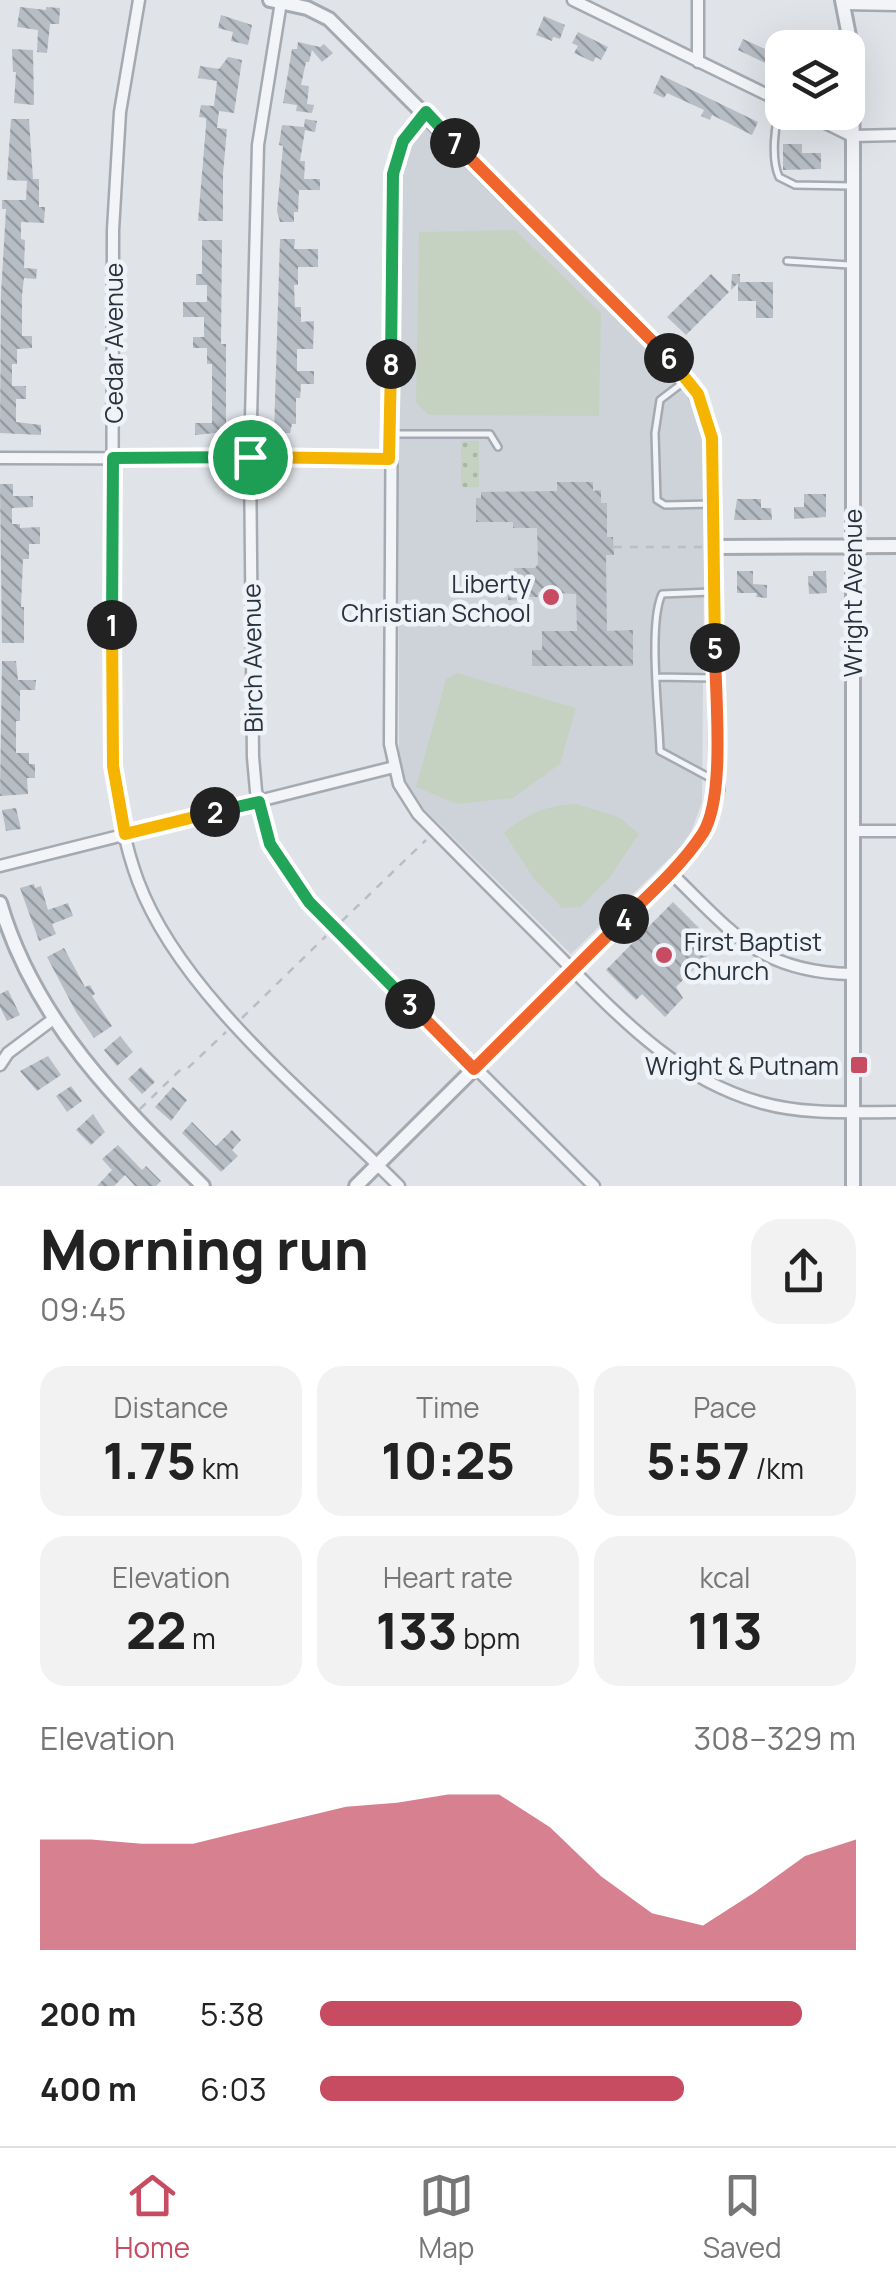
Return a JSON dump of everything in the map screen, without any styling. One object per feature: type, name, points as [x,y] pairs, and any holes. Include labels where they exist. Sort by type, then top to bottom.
[{"type":"street","name":"Cedar Avenue","points":[[140,0],[120,112],[114,210],[112,752],[117,799],[138,880],[156,919],[208,996],[399,1186]]},
{"type":"street","points":[[573,0],[765,96]]},
{"type":"street","points":[[698,0],[698,62]]},
{"type":"street","points":[[278,1],[322,14],[426,112],[688,379],[710,426],[716,781],[705,830],[671,873],[356,1186]]},
{"type":"street","name":"Birch Avenue","points":[[278,1],[258,145],[250,457],[252,757],[270,844],[309,902],[594,1186]]},
{"type":"street","points":[[842,2],[896,4]]},
{"type":"street","name":"Wright Avenue","points":[[842,2],[851,46],[852,136],[853,1186]]},
{"type":"street","points":[[426,112],[403,141],[393,174],[390,744],[402,790],[418,814],[655,1050],[705,1081],[764,1104],[896,1112]]},
{"type":"street","points":[[840,130],[852,136],[896,136]]},
{"type":"street","points":[[0,458],[389,459]]},
{"type":"street","points":[[714,547],[896,546]]},
{"type":"street","points":[[0,866],[394,767]]},
{"type":"street","points":[[853,831],[896,831]]},
{"type":"street","points":[[671,873],[732,932],[766,957],[806,971],[851,974]]},
{"type":"street","points":[[0,904],[10,939],[52,1020],[122,1105],[202,1186]]},
{"type":"street","points":[[0,1065],[8,1053],[52,1020]]},
{"type":"lane","points":[[777,130],[779,178],[796,184],[852,186]]},
{"type":"lane","points":[[786,260],[852,265]]},
{"type":"lane","points":[[688,379],[660,400],[655,433],[657,500],[665,504],[714,504]]},
{"type":"lane","points":[[390,434],[490,434],[498,448]]},
{"type":"lane","points":[[714,592],[662,594],[656,634],[660,751],[716,781]]},
{"type":"lane","points":[[658,677],[715,678]]},
{"type":"path","points":[[614,547],[714,547]]},
{"type":"path","points":[[341,922],[428,838]]},
{"type":"path","points":[[241,1018],[328,935]]},
{"type":"path","points":[[139,1110],[228,1030]]},
{"type":"shaded area","name":"Liberty Christian School","points":[[427,129],[677,380],[692,404],[702,433],[705,458],[702,802],[691,832],[676,852],[571,954],[421,806],[407,785],[399,759],[398,176],[407,146],[419,130]]},
{"type":"green space","points":[[515,230],[601,313],[599,416],[428,415],[416,402],[419,232]]},
{"type":"green space","points":[[461,441],[479,441],[479,487],[461,487]]},
{"type":"green space","points":[[457,673],[576,708],[560,764],[513,798],[457,804],[416,787],[446,679]]},
{"type":"green space","points":[[576,804],[619,817],[639,834],[610,877],[581,907],[562,908],[534,879],[504,833],[537,812]]},
{"type":"building","points":[[20,7],[60,8],[59,24],[50,24],[47,53],[37,52],[38,30],[17,27]]},
{"type":"building","points":[[221,15],[252,25],[248,45],[231,41],[233,32],[218,28]]},
{"type":"building","points":[[544,16],[565,25],[560,39],[553,37],[552,41],[536,35]]},
{"type":"building","points":[[578,32],[608,47],[601,60],[596,57],[593,62],[574,53],[578,46],[572,43]]},
{"type":"building","points":[[743,39],[765,49],[765,63],[738,50]]},
{"type":"building","points":[[298,42],[320,47],[324,44],[333,53],[322,62],[312,50],[306,62],[301,85],[309,86],[307,104],[314,105],[312,113],[296,111],[297,105],[283,103],[292,49],[297,49]]},
{"type":"building","points":[[12,49],[33,50],[34,105],[14,103],[16,72]]},
{"type":"building","points":[[228,57],[242,60],[234,113],[219,111],[217,128],[227,129],[223,221],[198,221],[206,126],[206,118],[199,117],[201,105],[214,106],[217,81],[198,78],[200,66],[219,69]]},
{"type":"building","points":[[661,75],[758,122],[752,135],[712,115],[710,120],[701,116],[704,110],[667,93],[664,98],[653,93]]},
{"type":"building","points":[[11,119],[29,119],[33,179],[39,179],[39,207],[45,207],[44,223],[21,222],[24,268],[37,269],[36,279],[24,278],[22,295],[22,336],[32,336],[32,348],[17,349],[17,364],[12,364],[12,386],[26,386],[26,399],[16,399],[16,422],[41,425],[41,435],[0,433],[6,209],[2,209],[2,200],[26,200],[27,181],[7,180]]},
{"type":"building","points":[[305,119],[317,121],[315,132],[305,130],[300,161],[305,161],[304,179],[320,179],[320,190],[299,190],[294,222],[280,222],[277,211],[282,125],[304,127]]},
{"type":"building","points":[[783,144],[802,144],[802,153],[821,153],[821,169],[783,170]]},
{"type":"building","points":[[280,239],[295,239],[294,249],[318,249],[318,267],[298,267],[298,285],[294,285],[295,307],[301,307],[301,322],[314,321],[313,349],[297,349],[297,371],[314,371],[314,384],[301,384],[300,398],[296,398],[296,424],[292,424],[290,433],[274,433]]},
{"type":"building","points":[[202,240],[222,240],[221,344],[226,344],[226,432],[195,435],[195,423],[212,423],[212,364],[207,364],[207,348],[193,348],[193,337],[204,337],[204,317],[183,317],[183,302],[207,302],[207,285],[196,285],[196,274],[202,274]]},
{"type":"building","points":[[711,274],[729,292],[686,335],[667,317]]},
{"type":"building","points":[[732,274],[740,274],[740,282],[773,282],[773,318],[756,318],[756,301],[738,301],[738,283],[731,290]]},
{"type":"building","points":[[557,482],[593,482],[593,491],[601,490],[601,503],[607,503],[607,537],[613,537],[614,555],[606,555],[607,631],[633,630],[633,666],[532,666],[532,650],[542,650],[542,631],[577,631],[576,594],[538,592],[538,597],[524,597],[524,601],[508,600],[508,586],[514,585],[514,568],[535,568],[538,564],[537,528],[513,528],[513,522],[476,522],[476,498],[481,498],[481,492],[557,491]]},
{"type":"building","points":[[0,484],[13,484],[13,496],[33,496],[33,507],[12,508],[12,524],[20,524],[20,528],[40,527],[40,544],[29,544],[29,559],[23,559],[24,643],[2,643]]},
{"type":"building","points":[[804,494],[826,494],[826,517],[794,519],[794,507],[804,507]]},
{"type":"building","points":[[737,499],[761,499],[761,508],[771,508],[772,520],[734,520]]},
{"type":"building","points":[[737,571],[753,571],[753,584],[767,585],[767,598],[756,597],[757,593],[737,593]]},
{"type":"building","points":[[813,571],[826,571],[827,593],[809,594],[808,576],[813,576]]},
{"type":"building","points":[[2,661],[16,661],[18,680],[36,680],[35,690],[20,690],[20,721],[16,721],[16,753],[29,753],[29,764],[35,764],[35,778],[27,778],[28,794],[0,796]]},
{"type":"building","points":[[16,808],[21,829],[6,831],[2,810]]},
{"type":"building","points":[[34,884],[35,888],[41,886],[48,910],[68,903],[73,916],[52,924],[56,934],[39,941],[20,888]]},
{"type":"building","name":"First Baptist Church","points":[[673,902],[717,946],[676,987],[683,998],[665,1017],[642,994],[636,1000],[606,970]]},
{"type":"building","points":[[64,948],[112,1026],[94,1038],[47,957]]},
{"type":"building","points":[[8,990],[20,1015],[7,1021],[0,1007],[0,994]]},
{"type":"building","points":[[120,1036],[133,1052],[117,1066],[104,1050]]},
{"type":"building","points":[[48,1056],[61,1075],[37,1091],[20,1071]]},
{"type":"building","points":[[141,1067],[155,1082],[142,1094],[128,1079]]},
{"type":"building","points":[[71,1086],[82,1101],[67,1112],[56,1096]]},
{"type":"building","points":[[173,1087],[187,1100],[171,1121],[155,1107]]},
{"type":"building","points":[[93,1114],[105,1132],[91,1145],[76,1130]]},
{"type":"building","points":[[192,1122],[216,1146],[232,1130],[241,1140],[232,1150],[238,1156],[221,1172],[182,1133]]},
{"type":"building","points":[[118,1145],[142,1170],[146,1166],[161,1181],[156,1186],[135,1186],[125,1175],[114,1186],[97,1186],[112,1170],[102,1159]]},
{"type":"place","name":"Liberty Christian School","points":[[551,597]]},
{"type":"place","name":"First Baptist Church","points":[[664,955]]},
{"type":"place","name":"Wright & Putnam","points":[[859,1065]]},
{"type":"route","points":[[426,112],[636,328],[678,366],[698,394],[706,414],[713,450],[716,788],[705,830],[671,873],[474,1069],[309,902],[270,844],[259,802],[125,834],[113,766],[113,458],[250,457],[389,459],[393,174],[403,141],[426,112]]}]
